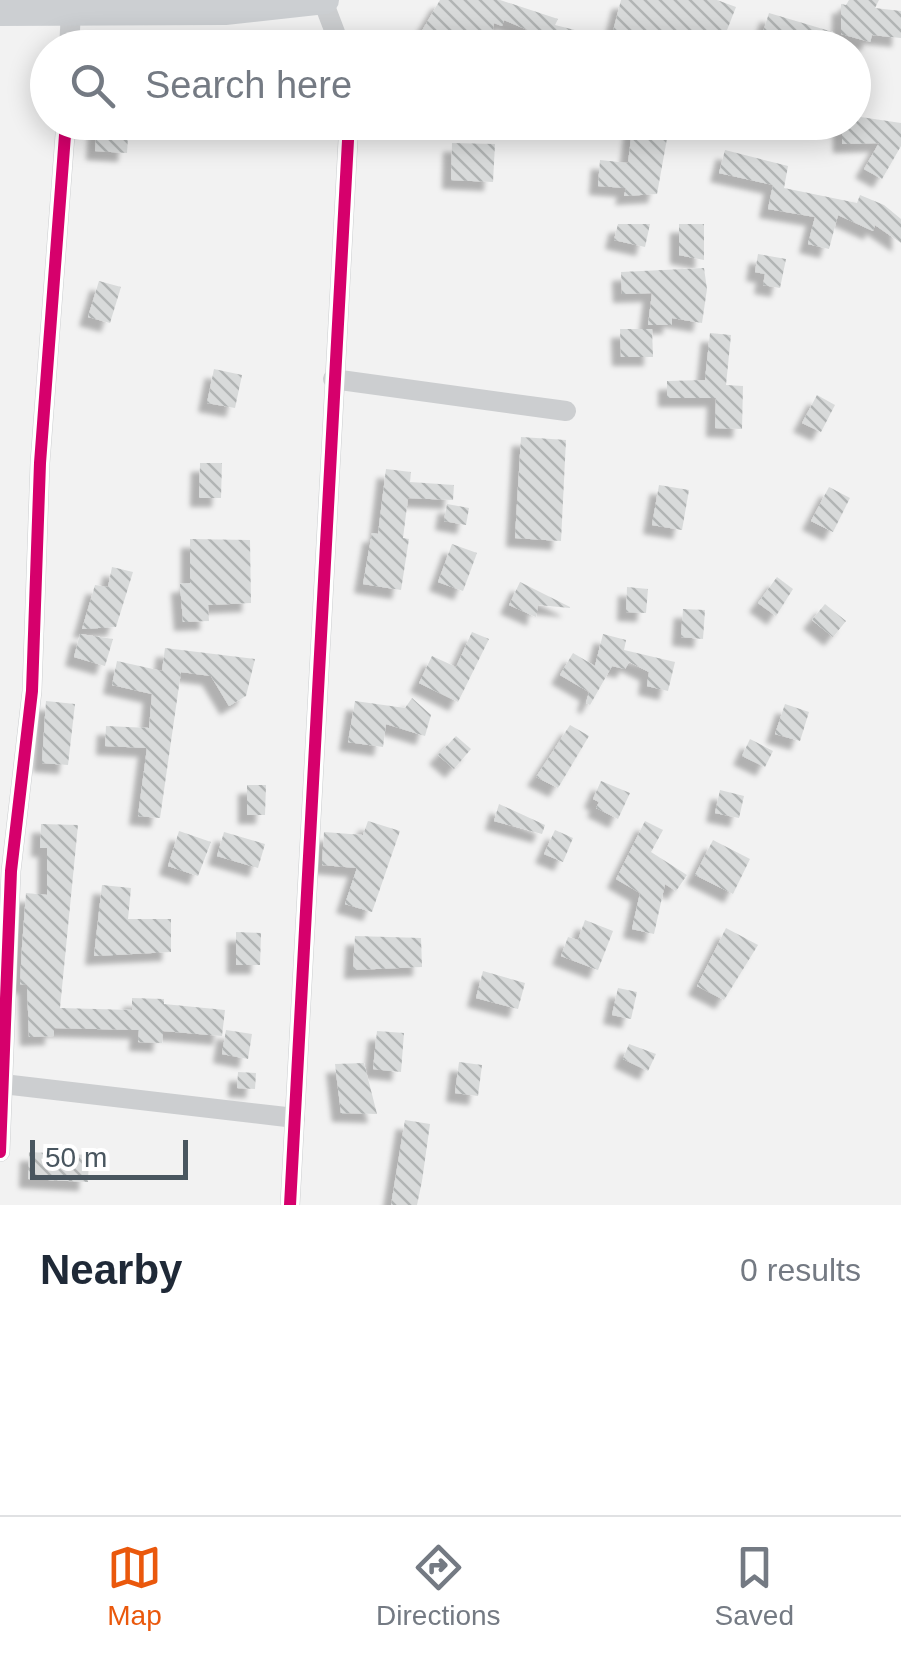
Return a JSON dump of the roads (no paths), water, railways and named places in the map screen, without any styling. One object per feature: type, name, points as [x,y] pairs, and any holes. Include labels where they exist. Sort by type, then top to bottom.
[{"type":"main road","points":[[0,12],[225,11],[324,0]]},
{"type":"street","points":[[324,0],[334,30]]},
{"type":"street","points":[[70,30],[71,12]]},
{"type":"street","points":[[0,1152],[10,871],[32,691],[40,463],[65,140]]},
{"type":"street","points":[[290,1205],[348,140]]},
{"type":"street","points":[[333,378],[566,410]]},
{"type":"street","points":[[3,1084],[294,1118]]}]
